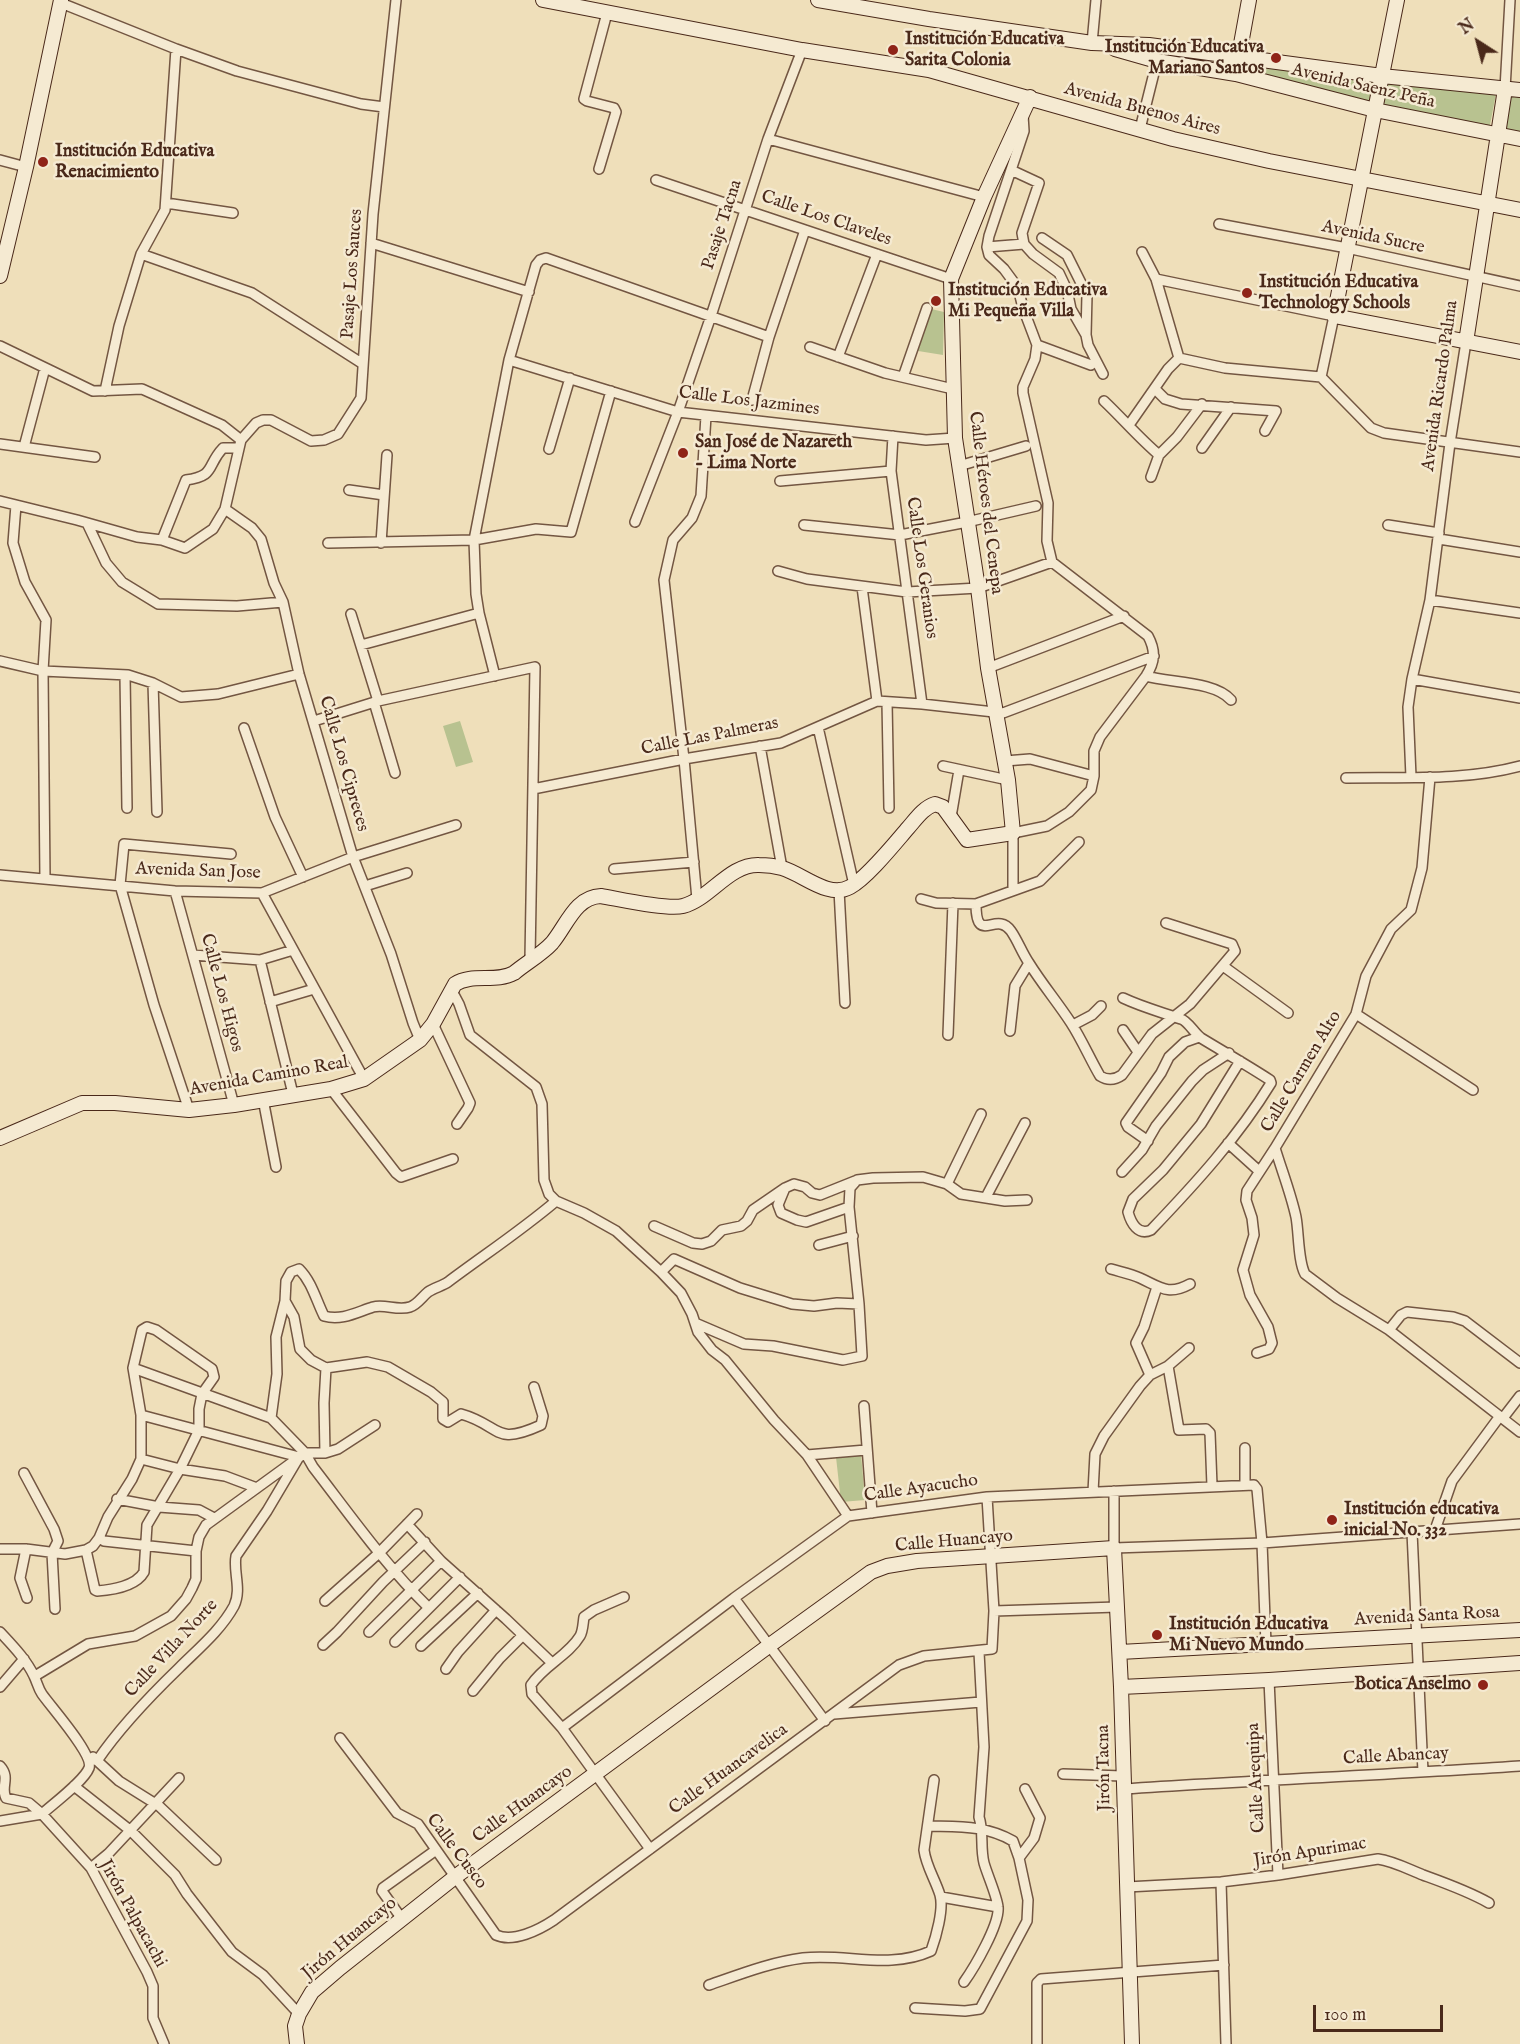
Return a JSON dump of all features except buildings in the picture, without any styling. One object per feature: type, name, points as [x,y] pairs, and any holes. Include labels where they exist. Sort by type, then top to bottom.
[{"type":"street","name":"Pasaje Los Sauces","points":[[240,444],[256,423],[263,420],[271,420],[311,441],[324,440],[338,434],[361,398],[371,243],[396,0]]},
{"type":"street","name":"Avenida Saenz Peña","points":[[818,0],[1092,43],[1157,60],[1236,74],[1375,110],[1520,139]]},
{"type":"street","points":[[1092,43],[1096,0]]},
{"type":"street","points":[[1236,74],[1249,0]]},
{"type":"street","points":[[1321,377],[1397,0]]},
{"type":"street","name":"Avenida Ricardo Palma","points":[[1411,777],[1408,707],[1430,600],[1450,443],[1505,89],[1510,0]]},
{"type":"street","points":[[0,276],[61,1],[176,49],[237,70],[362,104],[384,107]]},
{"type":"street","name":"Avenida Buenos Aires","points":[[549,1],[802,50],[929,70],[1173,139],[1269,161],[1520,210]]},
{"type":"street","points":[[599,169],[616,112],[614,108],[584,99],[607,13]]},
{"type":"street","name":"Avenida Saenz Peña","points":[[1092,43],[1149,45],[1382,76],[1520,90]]},
{"type":"street","points":[[105,391],[119,326],[141,255],[165,210],[176,49]]},
{"type":"street","name":"Pasaje Tacna","points":[[635,522],[678,412],[768,139],[802,50]]},
{"type":"street","points":[[1140,129],[1157,60]]},
{"type":"street","name":"Calle Héroes del Cenepa","points":[[1013,890],[1013,833],[1008,780],[988,668],[955,438],[951,279],[984,197],[1030,97]]},
{"type":"street","points":[[848,1516],[807,1455],[698,1332],[681,1293],[662,1272],[616,1232],[584,1213],[556,1202],[549,1194],[544,1180],[542,1104],[536,1087],[470,1035],[451,989],[460,981],[467,979],[508,977],[551,944],[575,909],[581,902],[592,896],[682,907],[742,868],[757,865],[782,868],[822,887],[839,890],[854,885],[883,857],[928,806],[938,804],[951,817],[967,840],[1047,826],[1069,812],[1091,790],[1094,776],[1094,751],[1100,737],[1152,668],[1154,647],[1148,636],[1124,616],[1052,562],[1047,541],[1048,503],[1023,393],[1023,387],[1035,359],[1037,345],[1018,288],[1004,269],[989,255],[987,247],[1024,131],[1022,113]]},
{"type":"street","points":[[768,139],[984,197]]},
{"type":"street","points":[[0,160],[26,167]]},
{"type":"street","points":[[1011,170],[1039,183],[1022,233],[1024,244],[1033,254],[1059,273],[1067,290],[1071,309],[1086,335]]},
{"type":"street","name":"Calle Los Claveles","points":[[656,180],[951,279]]},
{"type":"street","points":[[166,203],[233,213]]},
{"type":"street","name":"Avenida Sucre","points":[[1219,224],[1347,248],[1520,286]]},
{"type":"street","points":[[752,400],[769,337],[805,230]]},
{"type":"street","points":[[1042,238],[1067,255],[1087,295],[1088,345],[1103,374]]},
{"type":"street","points":[[371,243],[529,292]]},
{"type":"street","points":[[987,247],[1024,244]]},
{"type":"street","points":[[1142,252],[1156,279],[1179,358]]},
{"type":"street","points":[[838,357],[877,254]]},
{"type":"street","points":[[141,255],[252,293],[363,364]]},
{"type":"street","points":[[495,676],[476,594],[474,540],[509,360],[536,265],[540,260],[546,258],[769,337]]},
{"type":"street","points":[[1156,279],[1520,352]]},
{"type":"street","points":[[903,377],[927,308]]},
{"type":"street","points":[[1037,345],[1091,365]]},
{"type":"street","points":[[0,346],[93,391],[142,389],[222,425],[240,444]]},
{"type":"street","points":[[810,347],[903,377],[953,389]]},
{"type":"street","points":[[1179,358],[1225,368],[1321,377],[1371,428],[1384,433],[1520,452]]},
{"type":"street","points":[[1129,425],[1168,369],[1179,358]]},
{"type":"street","name":"Calle Los Jazmines","points":[[509,360],[678,412],[926,440],[955,438]]},
{"type":"street","points":[[24,447],[45,368]]},
{"type":"street","points":[[549,449],[570,378]]},
{"type":"street","points":[[1155,389],[1165,399],[1181,404],[1276,411],[1265,431]]},
{"type":"street","points":[[328,543],[474,540],[536,529],[571,532],[611,391]]},
{"type":"street","points":[[1104,401],[1135,434],[1159,455]]},
{"type":"street","points":[[1151,477],[1159,455],[1177,437],[1202,404]]},
{"type":"street","points":[[1202,448],[1231,407]]},
{"type":"street","points":[[697,899],[664,580],[673,540],[692,518],[701,496],[706,416]]},
{"type":"street","name":"Calle Los Geranios","points":[[893,436],[891,471],[922,704]]},
{"type":"street","points":[[0,444],[95,458]]},
{"type":"street","points":[[0,501],[137,537],[162,540],[185,548],[213,529],[225,509],[240,444]]},
{"type":"street","points":[[162,540],[186,480],[202,477],[209,472],[223,448],[240,444]]},
{"type":"street","points":[[958,466],[1026,446]]},
{"type":"street","points":[[381,543],[387,455]]},
{"type":"street","points":[[780,481],[891,471]]},
{"type":"street","points":[[349,490],[384,495]]},
{"type":"street","points":[[16,505],[13,543],[25,582],[46,620],[43,671],[45,879]]},
{"type":"street","points":[[804,525],[900,535],[1036,506]]},
{"type":"street","name":"Calle Los Cipreces","points":[[225,509],[252,528],[261,539],[274,583],[283,602],[299,674],[315,721],[353,857],[391,954],[420,1040]]},
{"type":"street","points":[[87,523],[106,563],[122,582],[158,604],[237,606],[283,602]]},
{"type":"street","points":[[1388,525],[1520,552]]},
{"type":"street","points":[[778,571],[807,579],[907,592],[978,588],[1052,562]]},
{"type":"street","points":[[862,586],[882,702],[889,808]]},
{"type":"street","points":[[1430,600],[1520,613]]},
{"type":"street","points":[[361,645],[479,613]]},
{"type":"street","points":[[351,614],[395,773]]},
{"type":"street","points":[[988,668],[1124,616]]},
{"type":"street","points":[[996,712],[1003,713],[1154,656]]},
{"type":"street","points":[[0,661],[43,671],[125,675],[153,683],[181,697],[218,694],[299,674]]},
{"type":"street","points":[[315,721],[376,701],[535,667],[530,959]]},
{"type":"street","points":[[125,675],[127,808]]},
{"type":"street","points":[[1146,676],[1161,681],[1181,681],[1206,687],[1231,700]]},
{"type":"street","points":[[1412,679],[1520,698]]},
{"type":"street","points":[[153,683],[158,812]]},
{"type":"street","name":"Calle Las Palmeras","points":[[533,789],[684,759],[780,743],[882,702],[996,712]]},
{"type":"street","points":[[818,727],[854,885]]},
{"type":"street","points":[[244,728],[275,817],[303,877]]},
{"type":"street","points":[[760,746],[782,868]]},
{"type":"street","points":[[1005,760],[1030,759],[1094,776]]},
{"type":"street","points":[[943,766],[1008,780]]},
{"type":"street","points":[[1346,778],[1430,777],[1495,773],[1520,766]]},
{"type":"street","points":[[951,817],[959,770]]},
{"type":"street","name":"Calle Carmen Alto","points":[[1430,777],[1422,868],[1411,910],[1391,929],[1366,976],[1356,1014],[1275,1148],[1295,1215],[1300,1239],[1302,1268],[1305,1274],[1337,1298],[1389,1330],[1520,1432]]},
{"type":"street","name":"Avenida San Jose","points":[[0,875],[175,891],[262,893],[353,857],[456,825]]},
{"type":"street","points":[[921,899],[936,903],[976,904],[1044,879],[1079,842]]},
{"type":"street","points":[[189,1110],[154,1005],[120,885],[124,844],[231,854]]},
{"type":"street","points":[[614,869],[693,862]]},
{"type":"street","points":[[365,886],[407,873]]},
{"type":"street","points":[[839,890],[845,1003]]},
{"type":"street","name":"Calle Los Higos","points":[[175,891],[234,1105]]},
{"type":"street","points":[[262,893],[364,1079]]},
{"type":"street","points":[[948,1035],[953,903]]},
{"type":"street","points":[[976,904],[978,923],[982,925],[1001,924],[1008,927],[1029,963],[1072,1025],[1100,1076],[1112,1080],[1122,1075],[1152,1034],[1190,1004],[1235,951],[1232,944],[1166,923]]},
{"type":"street","points":[[193,955],[260,960],[293,950]]},
{"type":"street","points":[[260,960],[293,1094]]},
{"type":"street","points":[[1010,1031],[1015,986],[1029,963]]},
{"type":"street","points":[[1223,966],[1288,1013]]},
{"type":"street","points":[[270,1002],[314,988]]},
{"type":"street","name":"Avenida Camino Real","points":[[0,1138],[82,1103],[115,1103],[189,1110],[331,1089],[364,1079],[420,1040],[447,1002],[451,989]]},
{"type":"street","points":[[1123,998],[1145,1008],[1183,1019],[1199,1037],[1229,1053],[1270,1080],[1271,1083],[1192,1188],[1151,1230],[1144,1232],[1135,1227],[1128,1212],[1133,1199],[1163,1170],[1194,1133],[1240,1061]]},
{"type":"street","points":[[1072,1025],[1092,1015],[1101,1006]]},
{"type":"street","points":[[1356,1014],[1473,1090]]},
{"type":"street","points":[[433,1024],[470,1103],[457,1124]]},
{"type":"street","points":[[1123,1030],[1138,1052]]},
{"type":"street","points":[[1149,1141],[1128,1127],[1126,1123],[1161,1073],[1169,1057],[1185,1042],[1199,1037]]},
{"type":"street","points":[[1122,1173],[1149,1141],[1156,1126],[1192,1081],[1203,1070],[1229,1053]]},
{"type":"street","points":[[331,1089],[401,1177],[453,1159]]},
{"type":"street","points":[[263,1100],[276,1167]]},
{"type":"street","points":[[947,1184],[981,1114]]},
{"type":"street","points":[[986,1197],[1025,1123]]},
{"type":"street","points":[[1228,1143],[1259,1171]]},
{"type":"street","points":[[1257,1353],[1269,1349],[1272,1343],[1268,1327],[1250,1295],[1243,1270],[1254,1235],[1246,1200],[1247,1191],[1275,1148]]},
{"type":"street","points":[[654,1226],[693,1243],[702,1244],[711,1241],[722,1230],[741,1226],[753,1210],[784,1188],[794,1184],[805,1186],[820,1195],[857,1180],[923,1177],[947,1184],[961,1194],[1005,1202],[1027,1200]]},
{"type":"street","points":[[695,1323],[744,1344],[773,1346],[843,1360],[862,1356],[849,1208],[850,1188],[857,1180]]},
{"type":"street","points":[[784,1188],[777,1205],[781,1213],[797,1220],[806,1222],[849,1208]]},
{"type":"street","points":[[271,1418],[276,1374],[276,1337],[285,1301],[286,1281],[291,1272],[299,1269],[306,1276],[324,1316],[343,1318],[376,1306],[402,1308],[413,1306],[429,1291],[446,1283],[534,1221],[556,1202]]},
{"type":"street","points":[[819,1245],[853,1236]]},
{"type":"street","points":[[662,1272],[675,1259],[740,1288],[792,1304],[814,1306],[859,1304]]},
{"type":"street","points":[[1112,1269],[1172,1291],[1190,1284]]},
{"type":"street","points":[[1150,1375],[1136,1343],[1144,1327],[1157,1287]]},
{"type":"street","points":[[285,1301],[294,1317],[300,1349],[310,1360],[326,1368],[367,1362],[388,1367],[431,1392],[443,1402],[443,1419],[448,1422],[460,1414],[477,1419],[497,1433],[510,1436],[525,1433],[541,1425],[543,1416],[534,1387]]},
{"type":"street","points":[[1389,1330],[1401,1315],[1407,1312],[1453,1317],[1465,1321],[1520,1363]]},
{"type":"street","points":[[0,1549],[26,1549],[65,1554],[86,1550],[93,1546],[99,1538],[117,1499],[132,1479],[141,1459],[141,1415],[133,1368],[142,1330],[147,1327],[156,1330],[212,1369],[214,1377],[202,1394],[199,1430],[180,1469],[147,1525],[144,1572],[141,1577],[121,1587],[95,1590],[86,1550]]},
{"type":"street","points":[[1093,1492],[1095,1454],[1110,1427],[1150,1375],[1168,1366],[1188,1348]]},
{"type":"street","points":[[1168,1366],[1179,1430],[1206,1429],[1210,1433],[1212,1486]]},
{"type":"street","points":[[133,1368],[271,1418],[313,1467],[379,1553],[411,1591],[429,1608]]},
{"type":"street","points":[[325,1453],[326,1368]]},
{"type":"street","points":[[1435,1530],[1452,1481],[1520,1396]]},
{"type":"street","points":[[864,1406],[872,1513]]},
{"type":"street","points":[[141,1415],[302,1455],[325,1453],[338,1449],[375,1425]]},
{"type":"street","points":[[1245,1448],[1245,1484],[1254,1485],[1257,1489],[1262,1543],[1266,1644]]},
{"type":"street","points":[[807,1455],[866,1450]]},
{"type":"street","points":[[35,1676],[88,1644],[135,1636],[171,1616],[186,1599],[196,1579],[196,1551],[199,1537],[206,1525],[302,1455]]},
{"type":"street","name":"Calle Villa Norte","points":[[97,1761],[129,1719],[204,1644],[234,1605],[237,1589],[236,1556],[302,1455]]},
{"type":"street","points":[[141,1459],[180,1469],[225,1476],[257,1488]]},
{"type":"street","points":[[24,1473],[58,1541],[52,1553],[56,1609]]},
{"type":"street","name":"Calle Ayacucho","points":[[562,1728],[734,1598],[848,1516],[987,1497],[1245,1484]]},
{"type":"street","name":"Jirón Tacna","points":[[1114,1491],[1114,1548],[1120,1652],[1132,2044]]},
{"type":"street","points":[[987,1497],[994,1611],[1117,1606]]},
{"type":"street","points":[[117,1499],[159,1507],[199,1510],[214,1518]]},
{"type":"street","points":[[325,1601],[379,1553],[417,1514]]},
{"type":"street","points":[[407,1524],[441,1561],[551,1662]]},
{"type":"street","name":"Calle Huancayo","points":[[455,1877],[770,1645],[871,1572],[881,1568],[911,1561],[991,1555],[1262,1543],[1520,1524]]},
{"type":"street","points":[[1412,1532],[1423,1772]]},
{"type":"street","points":[[99,1538],[105,1541],[196,1551]]},
{"type":"street","points":[[323,1645],[425,1542]]},
{"type":"street","points":[[26,1549],[20,1578],[27,1598]]},
{"type":"street","points":[[369,1632],[441,1561]]},
{"type":"street","points":[[395,1642],[460,1577]]},
{"type":"street","points":[[422,1646],[477,1593]]},
{"type":"street","points":[[624,1597],[584,1617],[581,1635],[567,1651],[537,1676],[531,1684],[532,1694],[597,1773],[650,1849]]},
{"type":"street","points":[[734,1598],[825,1720]]},
{"type":"street","points":[[446,1669],[458,1652],[496,1610]]},
{"type":"street","name":"Calle Huancavelica","points":[[496,1935],[513,1937],[529,1933],[548,1924],[908,1660],[924,1656],[991,1650],[994,1611]]},
{"type":"street","name":"Avenida Santa Rosa","points":[[1120,1652],[1520,1630]]},
{"type":"street","points":[[0,1632],[24,1659],[35,1676],[42,1694],[82,1747],[119,1781],[159,1806],[216,1860]]},
{"type":"street","points":[[473,1692],[500,1658],[522,1636]]},
{"type":"street","points":[[964,1982],[978,1960],[994,1924],[998,1906],[983,1860],[982,1828],[979,1817],[984,1747],[979,1652]]},
{"type":"street","points":[[0,1687],[24,1659]]},
{"type":"street","points":[[1121,1687],[1269,1680],[1520,1663]]},
{"type":"street","name":"Calle Arequipa","points":[[1269,1680],[1278,1875]]},
{"type":"street","points":[[834,1714],[981,1702]]},
{"type":"street","name":"Calle Cusco","points":[[340,1738],[397,1813],[418,1824],[496,1935]]},
{"type":"street","points":[[0,1821],[42,1814],[74,1786],[89,1768],[89,1761],[82,1747]]},
{"type":"street","points":[[0,1766],[6,1777],[4,1794],[6,1798],[29,1803],[42,1814]]},
{"type":"street","name":"Calle Abancay","points":[[1063,1774],[1124,1783],[1273,1779],[1520,1766]]},
{"type":"street","points":[[90,1868],[130,1832],[179,1778]]},
{"type":"street","points":[[709,1985],[803,1958],[894,1961],[919,1957],[931,1951],[937,1934],[941,1898],[924,1850],[934,1780]]},
{"type":"street","points":[[74,1786],[130,1832],[175,1875],[232,1952],[263,1975],[299,2014]]},
{"type":"street","points":[[1019,1858],[1034,1838],[1040,1818],[1025,1789]]},
{"type":"street","name":"Jirón Palpacachi","points":[[42,1814],[90,1868],[147,1971],[153,1986],[153,2018],[165,2044]]},
{"type":"street","points":[[915,2008],[965,2011],[980,2009],[1027,1921],[1028,1900],[1013,1841],[1001,1834],[982,1828],[928,1826]]},
{"type":"street","points":[[402,1919],[382,1891],[383,1888],[436,1850]]},
{"type":"street","name":"Jirón Apurimac","points":[[1127,1887],[1221,1882],[1378,1859],[1386,1860],[1473,1894],[1489,1903]]},
{"type":"street","name":"Jirón Huancayo","points":[[297,2044],[295,2026],[312,1992],[455,1877]]},
{"type":"street","points":[[1221,1882],[1226,2044]]},
{"type":"street","points":[[941,1898],[998,1906]]},
{"type":"street","points":[[1037,2044],[1037,1983],[1039,1980],[1224,1965]]},
{"type":"green space","points":[[1242,63],[1372,80],[1374,83],[1371,99],[1369,101],[1244,70]]},
{"type":"green space","points":[[1385,82],[1496,94],[1489,130],[1379,109]]},
{"type":"green space","points":[[1510,97],[1520,97],[1520,133],[1503,131]]},
{"type":"green space","points":[[927,308],[944,312],[943,355],[912,350]]},
{"type":"green space","points":[[460,721],[473,762],[456,767],[443,726]]},
{"type":"green space","points":[[861,1454],[865,1500],[841,1502],[836,1457]]},
{"type":"place","name":"Institución Educativa Sarita Colonia","points":[[893,50]]},
{"type":"place","name":"Institución Educativa Mariano Santos","points":[[1276,58]]},
{"type":"place","name":"Institución Educativa Renacimiento","points":[[43,162]]},
{"type":"place","name":"Institución Educativa Technology Schools","points":[[1247,293]]},
{"type":"place","name":"Institución Educativa Mi Pequeña Villa","points":[[936,301]]},
{"type":"place","name":"San José de Nazareth - Lima Norte","points":[[683,453]]},
{"type":"place","name":"Institución educativa inicial No. 332","points":[[1332,1520]]},
{"type":"place","name":"Institución Educativa Mi Nuevo Mundo","points":[[1157,1635]]},
{"type":"place","name":"Botica Anselmo","points":[[1483,1685]]}]
